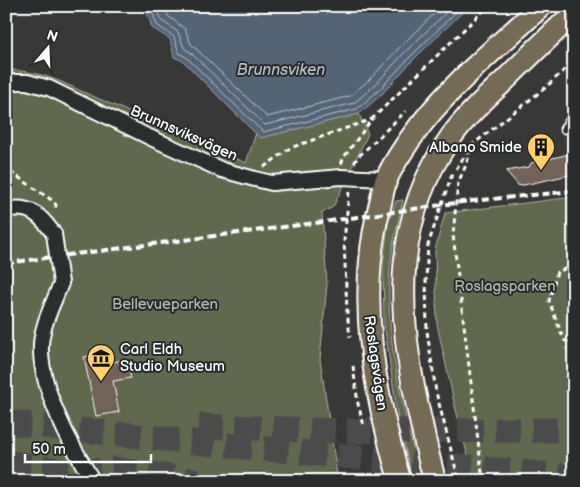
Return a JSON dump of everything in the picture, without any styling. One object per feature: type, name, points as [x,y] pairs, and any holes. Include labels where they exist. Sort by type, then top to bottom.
[{"type":"main road","name":"Roslagsvägen","points":[[400,481],[378,391],[368,304],[374,228],[386,179],[411,138],[447,95],[541,6]]},
{"type":"main road","points":[[435,481],[413,387],[405,331],[404,268],[409,233],[418,196],[429,173],[451,137],[468,116],[574,13]]},
{"type":"street","name":"Brunnsviksvägen","points":[[6,82],[27,82],[49,88],[213,166],[255,180],[272,183],[351,177],[386,179]]},
{"type":"street","points":[[6,210],[27,210],[42,218],[54,234],[61,283],[45,327],[41,344],[41,362],[54,406],[92,481]]},
{"type":"lane","points":[[564,129],[574,114]]},
{"type":"path","points":[[351,177],[339,169],[344,157],[372,119],[488,6]]},
{"type":"path","points":[[459,481],[436,392],[427,331],[426,280],[428,245],[452,174],[472,145],[545,88],[574,61]]},
{"type":"path","points":[[255,180],[258,171],[290,148],[372,119]]},
{"type":"path","points":[[472,145],[458,183],[453,235],[483,481]]},
{"type":"path","points":[[6,154],[12,173]]},
{"type":"path","points":[[6,168],[36,189]]},
{"type":"path","points":[[574,265],[557,272],[549,301],[564,340],[574,345]]},
{"type":"green space","name":"Bellevueparken","points":[[6,70],[35,73],[54,79],[246,163],[256,133],[260,138],[359,114],[368,134],[333,207],[322,213],[327,284],[320,359],[338,481],[6,481]]},
{"type":"green space","name":"Roslagsparken","points":[[574,197],[574,481],[474,481],[437,324],[435,250],[445,213]]},
{"type":"green space","points":[[403,200],[392,252],[389,310],[401,396],[421,481],[413,481],[398,420],[384,323],[383,265],[388,224],[396,201]]},
{"type":"water","name":"Brunnsviken","points":[[145,6],[469,6],[413,60],[382,94],[359,114],[260,138],[183,61],[174,57],[170,39],[152,28]]},
{"type":"building","name":"Albano Smide","points":[[574,153],[574,174],[519,186],[506,171],[529,167],[531,163]]},
{"type":"building","points":[[107,352],[109,363],[127,359],[131,378],[113,381],[119,412],[96,416],[84,357]]},
{"type":"tunnel","points":[[6,422],[213,444],[574,477]]},
{"type":"tunnel","points":[[199,426],[342,431],[574,430]]},
{"type":"tunnel","points":[[6,462],[90,475]]},
{"type":"tunnel","points":[[75,472],[115,469],[198,481]]},
{"type":"railway","points":[[6,263],[462,202],[574,191]]},
{"type":"place","name":"Albano Smide","points":[[541,171]]},
{"type":"place","name":"Carl Eldh Studio Museum","points":[[101,382]]}]
